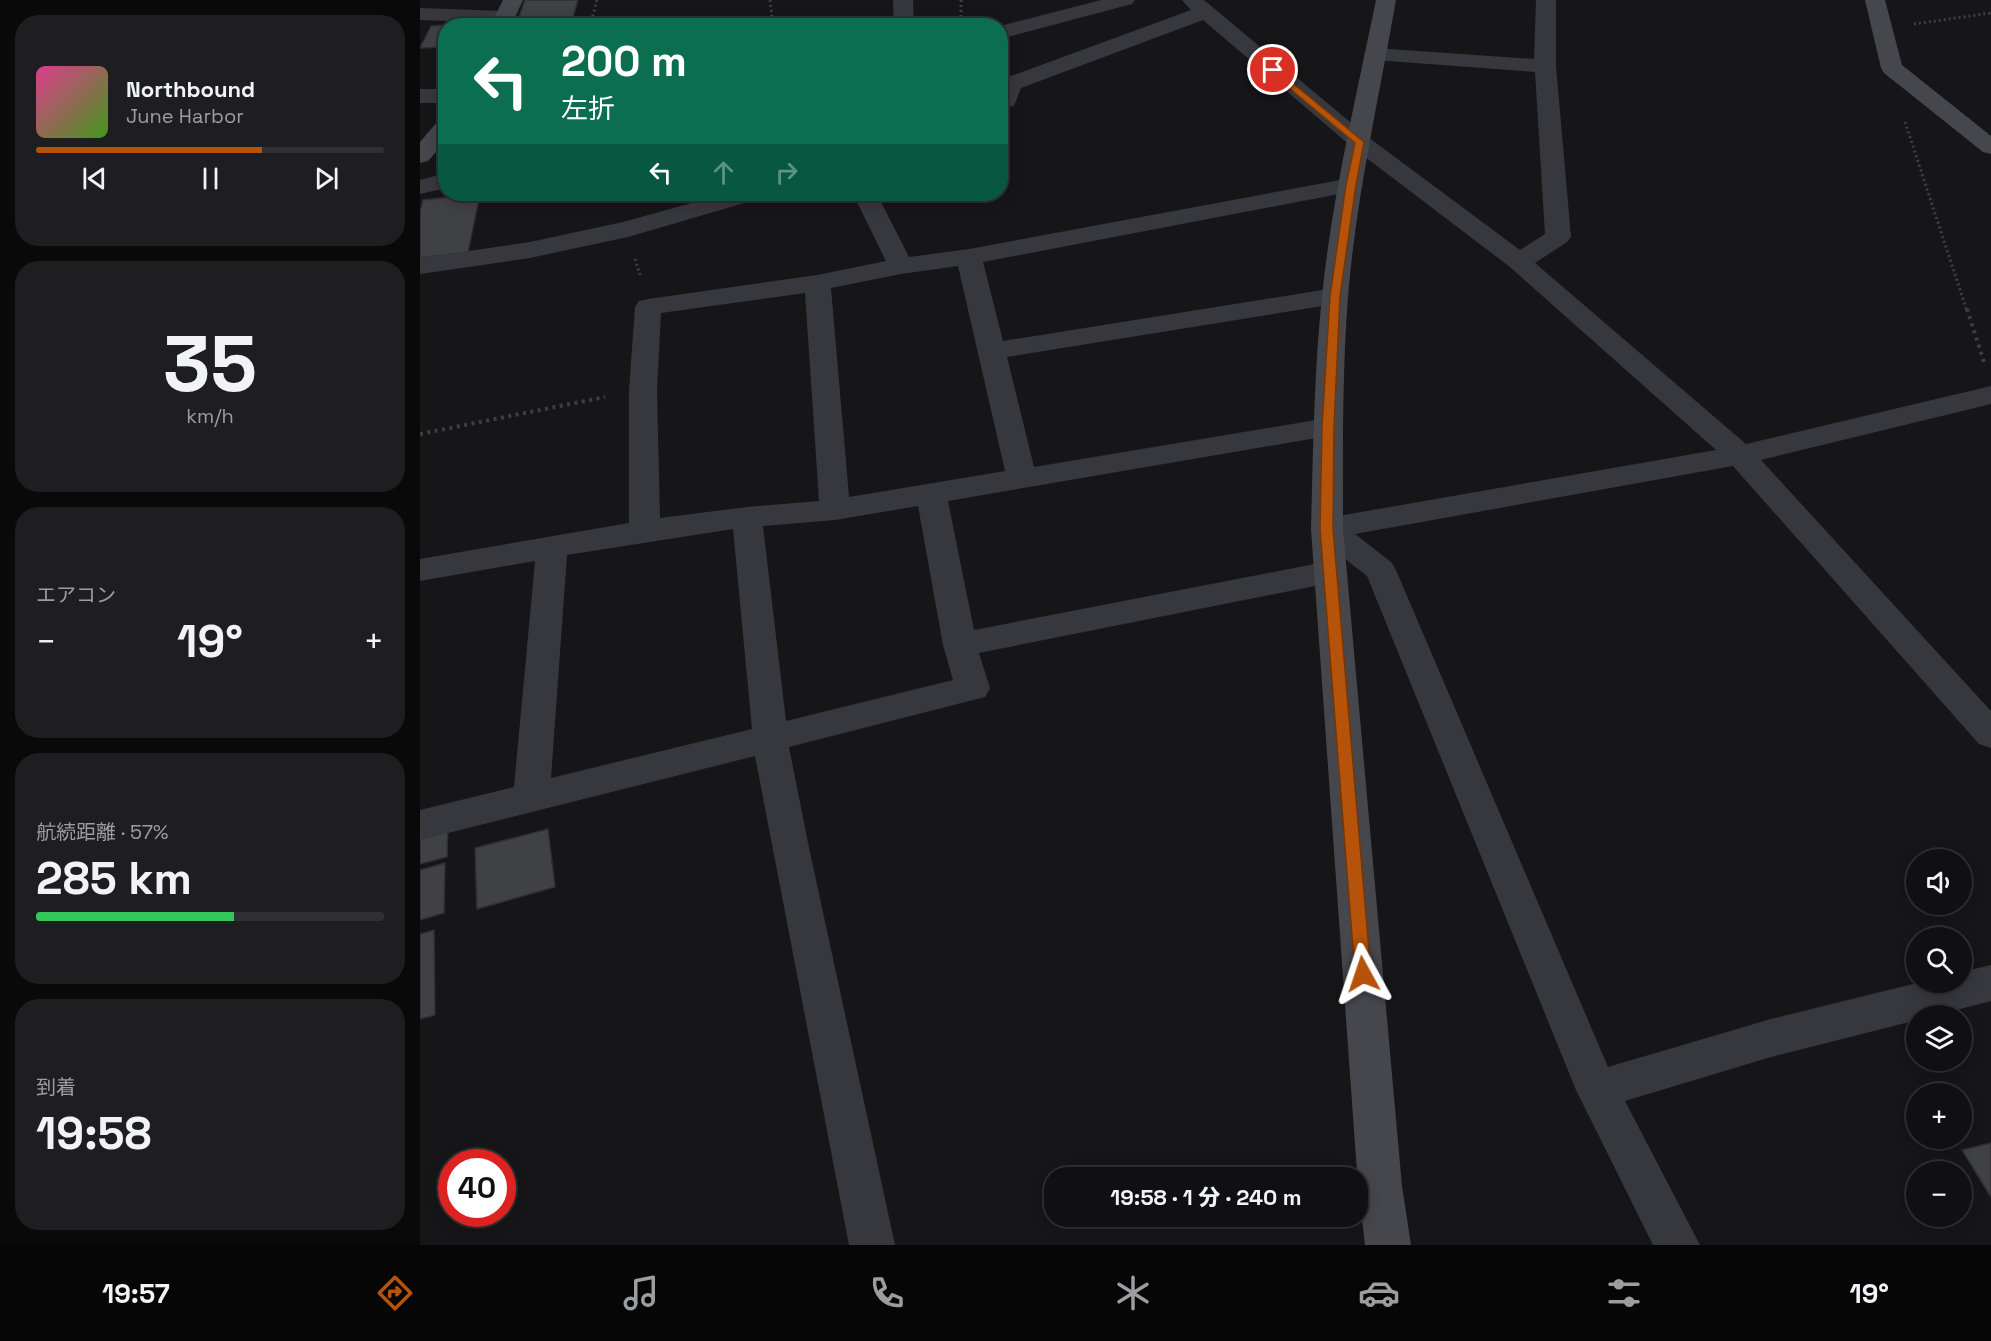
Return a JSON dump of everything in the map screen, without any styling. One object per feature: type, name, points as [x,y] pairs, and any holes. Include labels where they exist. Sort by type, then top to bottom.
[{"type":"street","points":[[903,0],[904,18]]},
{"type":"street","points":[[1008,31],[1125,0]]},
{"type":"street","points":[[1386,0],[1351,185],[1335,296],[1328,427],[1327,529],[1380,1186],[1388,1245]]},
{"type":"street","points":[[1519,262],[1558,237],[1545,66],[1546,0]]},
{"type":"street","points":[[1875,0],[1892,68],[1991,147]]},
{"type":"street","points":[[1008,94],[1011,84],[1198,6],[1360,142],[1519,262],[1740,455],[1991,734]]},
{"type":"street","points":[[420,14],[506,14]]},
{"type":"street","points":[[1375,54],[1545,66]]},
{"type":"street","points":[[420,96],[438,96]]},
{"type":"street","points":[[420,156],[438,135]]},
{"type":"street","points":[[420,187],[438,182]]},
{"type":"street","points":[[645,531],[642,390],[648,307],[817,284],[902,266],[969,257],[1351,185]]},
{"type":"street","points":[[420,266],[530,250],[628,229],[725,201]]},
{"type":"street","points":[[869,201],[902,266]]},
{"type":"street","points":[[969,257],[1022,480]]},
{"type":"street","points":[[817,284],[836,510]]},
{"type":"street","points":[[993,351],[1335,296]]},
{"type":"street","points":[[1327,529],[1740,455],[1989,382]]},
{"type":"street","points":[[420,570],[645,531],[747,517],[836,510],[931,492],[1022,480],[1328,427]]},
{"type":"street","points":[[420,825],[973,688],[960,645],[931,492]]},
{"type":"street","points":[[747,517],[770,738],[789,843],[872,1245]]},
{"type":"street","points":[[1327,529],[1380,570],[1597,1090],[1677,1245]]},
{"type":"street","points":[[531,798],[552,547]]},
{"type":"street","points":[[960,645],[1330,572]]},
{"type":"street","points":[[1597,1090],[1771,1038],[1991,983]]},
{"type":"path","points":[[592,18],[597,0]]},
{"type":"path","points":[[770,0],[772,18]]},
{"type":"path","points":[[961,0],[961,18]]},
{"type":"path","points":[[1883,28],[1991,13]]},
{"type":"path","points":[[1892,68],[1908,132],[1989,382]]},
{"type":"path","points":[[420,434],[642,390]]},
{"type":"building","points":[[525,0],[578,0],[573,17],[519,18]]},
{"type":"building","points":[[431,26],[438,26],[438,47],[420,48]]},
{"type":"building","points":[[438,198],[438,201],[479,201],[468,252],[420,258],[420,212],[423,200]]},
{"type":"building","points":[[448,825],[447,857],[420,864],[420,832]]},
{"type":"building","points":[[548,829],[555,887],[477,909],[475,848]]},
{"type":"building","points":[[445,863],[444,913],[420,920],[420,870]]},
{"type":"building","points":[[434,930],[435,1015],[420,1019],[420,934]]},
{"type":"building","points":[[1991,1143],[1991,1197],[1972,1166],[1972,1161],[1969,1161],[1962,1150]]},
{"type":"route","points":[[1273,70],[1360,142],[1351,185],[1335,296],[1328,427],[1327,529],[1363,974]]}]
